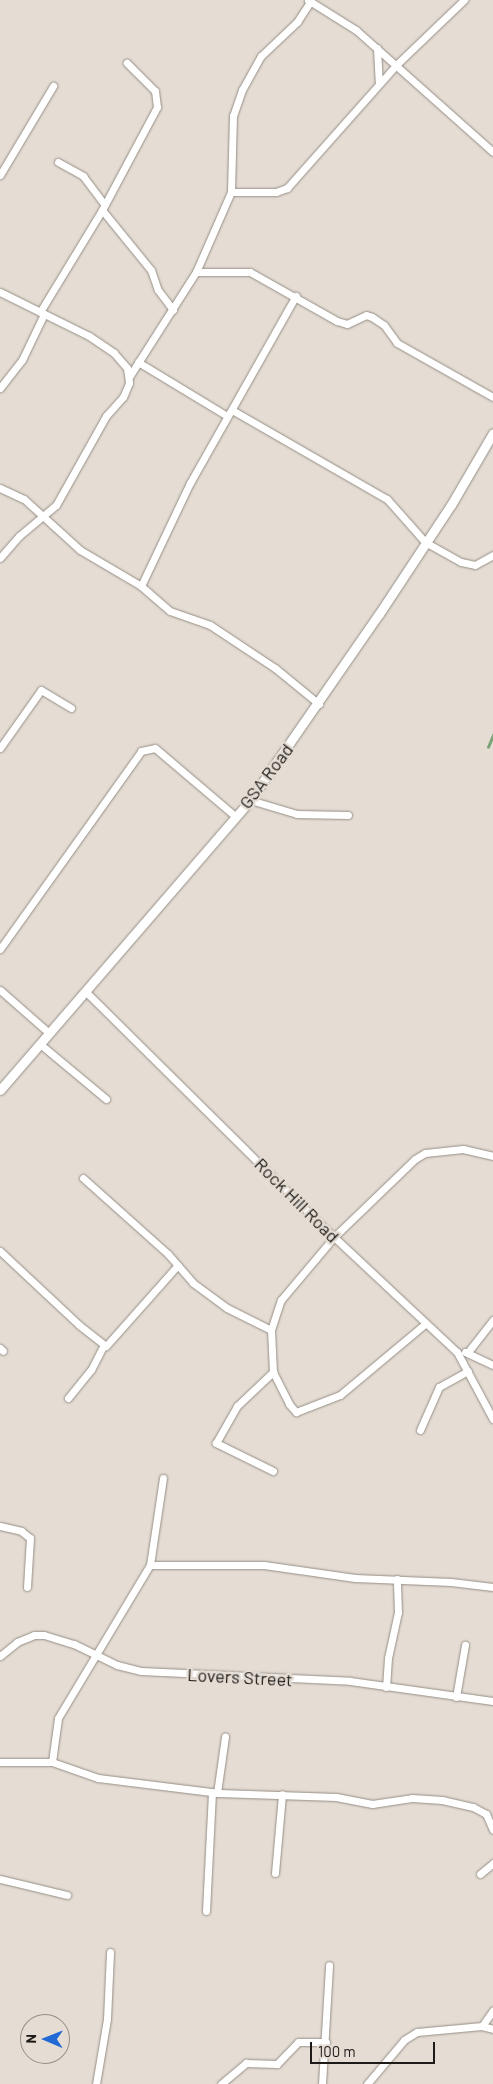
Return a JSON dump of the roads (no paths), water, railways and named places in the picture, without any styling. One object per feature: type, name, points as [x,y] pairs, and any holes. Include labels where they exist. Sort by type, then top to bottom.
[{"type":"street","points":[[232,192],[276,192],[287,188],[396,64],[464,0]]},
{"type":"street","points":[[0,558],[19,536],[56,505],[106,416],[124,397],[129,377],[138,362],[196,272],[232,192],[233,116],[242,90],[261,56],[297,22],[309,1],[340,18],[396,64],[493,152]]},
{"type":"street","points":[[376,48],[379,84]]},
{"type":"street","points":[[0,388],[22,360],[42,312],[104,207],[157,107],[155,91],[127,63]]},
{"type":"street","points":[[0,175],[53,86]]},
{"type":"street","points":[[58,162],[83,176],[150,270],[158,290],[172,310]]},
{"type":"street","points":[[196,272],[250,272],[347,324],[366,315],[378,320],[397,343],[493,396]]},
{"type":"street","points":[[0,292],[89,336],[114,353],[127,368],[129,377]]},
{"type":"street","points":[[140,586],[190,483],[296,296]]},
{"type":"street","points":[[138,362],[227,416]]},
{"type":"street","points":[[232,410],[387,499],[425,542],[461,562],[475,565],[493,555]]},
{"type":"street","name":"GSA Road","points":[[0,1090],[250,800],[319,704],[425,542],[493,433]]},
{"type":"street","points":[[0,488],[24,499],[42,518],[80,550],[140,586],[170,611],[210,625],[243,646],[319,704]]},
{"type":"street","points":[[0,748],[41,690],[71,708]]},
{"type":"street","points":[[0,949],[140,751],[155,748],[236,817]]},
{"type":"street","points":[[250,800],[297,814],[348,815]]},
{"type":"street","points":[[0,990],[49,1033]]},
{"type":"street","name":"Rock Hill Road","points":[[85,991],[334,1237],[458,1352],[493,1419]]},
{"type":"street","points":[[40,1044],[106,1099]]},
{"type":"street","points":[[426,1324],[402,1340],[340,1395],[296,1412],[288,1404],[273,1372],[271,1330],[281,1300],[334,1237],[425,1153],[463,1149],[492,1154]]},
{"type":"street","points":[[82,1178],[178,1265],[188,1278],[227,1308],[271,1330]]},
{"type":"street","points":[[0,1251],[104,1345]]},
{"type":"street","points":[[104,1345],[110,1344],[178,1265]]},
{"type":"street","points":[[468,1352],[493,1320]]},
{"type":"street","points":[[68,1398],[91,1370],[104,1345]]},
{"type":"street","points":[[458,1352],[468,1352],[493,1365]]},
{"type":"street","points":[[420,1430],[439,1387],[468,1371]]},
{"type":"street","points":[[273,1372],[237,1406],[216,1443],[273,1472]]},
{"type":"street","points":[[52,1762],[58,1718],[83,1674],[98,1655],[150,1565],[163,1478]]},
{"type":"street","points":[[0,1526],[21,1531],[30,1538],[27,1587]]},
{"type":"street","points":[[150,1565],[264,1565],[355,1578],[397,1579],[493,1587]]},
{"type":"street","points":[[386,1687],[388,1658],[398,1612],[397,1579]]},
{"type":"street","name":"Lovers Street","points":[[0,1656],[17,1642],[44,1635],[98,1655],[117,1665],[141,1670],[190,1675],[216,1672],[259,1674],[386,1687],[456,1698],[493,1701]]},
{"type":"street","points":[[456,1698],[465,1645]]},
{"type":"street","points":[[206,1912],[215,1792],[225,1738]]},
{"type":"street","points":[[0,1762],[52,1762],[98,1778],[215,1792],[336,1797],[372,1804],[412,1798],[458,1802],[486,1814],[493,1830]]},
{"type":"street","points":[[275,1874],[282,1794]]},
{"type":"street","points":[[480,1874],[493,1864]]},
{"type":"street","points":[[0,1879],[67,1895]]},
{"type":"street","points":[[96,2084],[108,2019],[110,1952]]},
{"type":"street","points":[[322,2084],[326,2042],[323,2019],[329,1991],[329,1965]]},
{"type":"street","points":[[482,2026],[493,2010]]},
{"type":"street","points":[[367,2084],[404,2040],[417,2032],[482,2026],[493,2029]]},
{"type":"street","points":[[221,2084],[246,2063],[277,2064],[298,2042],[326,2042]]},
{"type":"waterway","points":[[488,747],[493,735]]}]
